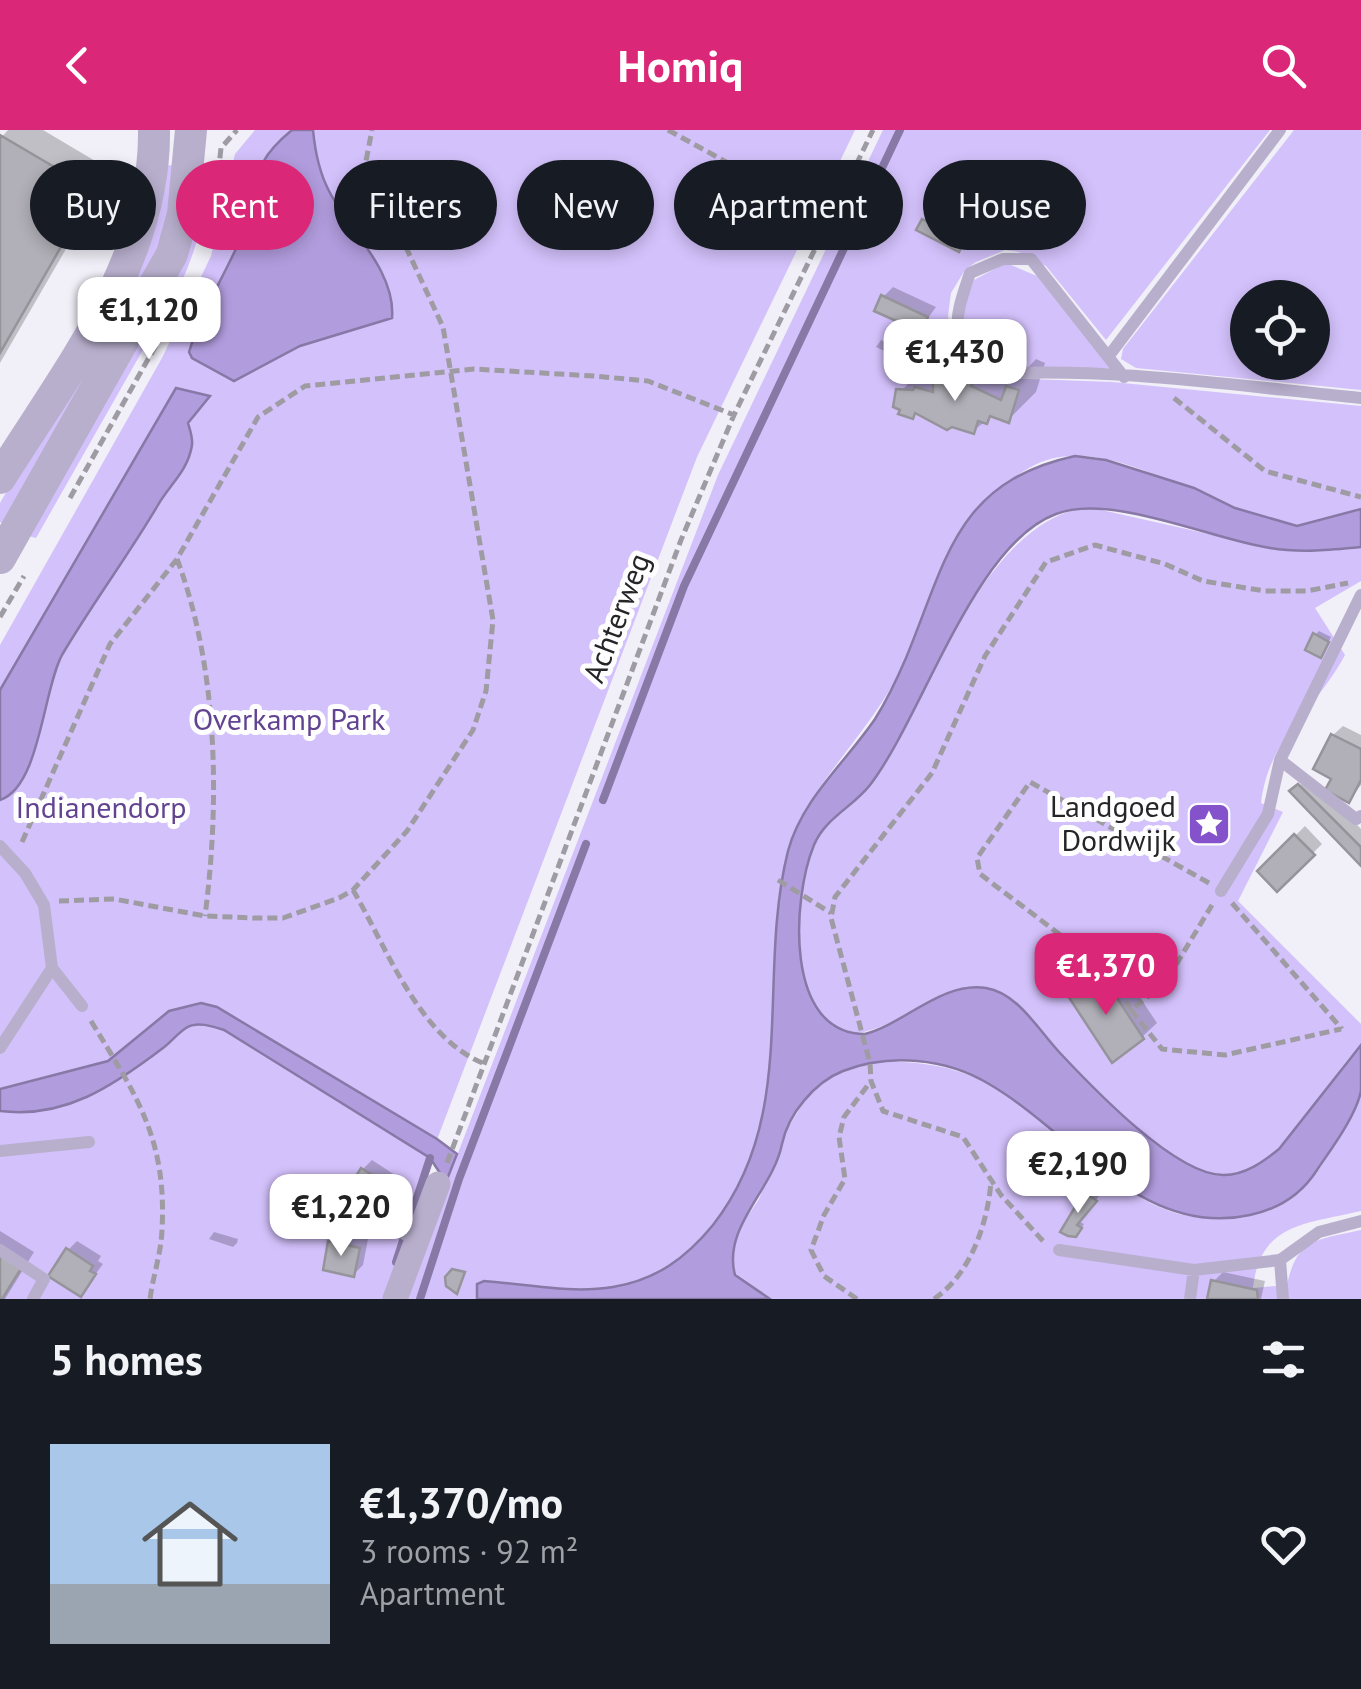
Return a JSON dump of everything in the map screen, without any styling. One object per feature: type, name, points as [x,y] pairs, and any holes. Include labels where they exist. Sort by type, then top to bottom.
[{"type":"street","points":[[3,466],[117,287],[148,201],[154,130]]},
{"type":"street","points":[[1,554],[172,254],[183,214],[191,130]]},
{"type":"street","points":[[396,1299],[408,1236],[438,1184]]},
{"type":"lane","points":[[1108,356],[1280,130]]},
{"type":"lane","points":[[1124,376],[1031,259],[1003,259],[970,274],[954,319],[962,348],[990,374],[1068,369],[1124,376],[1152,379],[1361,398]]},
{"type":"lane","points":[[1221,890],[1268,814],[1280,760],[1361,595]]},
{"type":"lane","points":[[1280,760],[1356,818],[1361,816]]},
{"type":"lane","points":[[5,850],[44,905],[52,968],[82,1006]]},
{"type":"lane","points":[[0,1048],[52,968]]},
{"type":"lane","points":[[0,1151],[89,1142]]},
{"type":"lane","points":[[1059,1250],[1194,1270],[1280,1260],[1319,1232],[1361,1221]]},
{"type":"lane","points":[[360,1228],[408,1236]]},
{"type":"lane","points":[[0,1250],[44,1279],[34,1299]]},
{"type":"lane","points":[[1280,1260],[1283,1299]]},
{"type":"lane","points":[[1190,1299],[1194,1270]]},
{"type":"path","points":[[44,905],[92,897],[205,916],[282,918],[354,890],[435,794],[473,730],[486,691],[494,620],[444,327],[366,161],[372,130]]},
{"type":"path","points":[[668,130],[723,160]]},
{"type":"path","name":"Achterweg","points":[[859,160],[873,130]]},
{"type":"path","name":"Achterweg","points":[[454,1142],[681,540],[734,415],[815,250]]},
{"type":"path","points":[[5,850],[22,844],[110,644],[177,560],[258,417],[304,386],[450,370],[648,381],[734,415]]},
{"type":"path","points":[[1152,379],[1236,452],[1265,471],[1361,498]]},
{"type":"path","points":[[1059,1250],[1036,1236],[962,1137],[883,1111],[871,1082],[870,1063],[832,913],[835,897],[932,773],[984,656],[1046,562],[1095,545],[1165,564],[1203,581],[1265,591],[1307,591],[1361,580]]},
{"type":"path","points":[[177,560],[191,596],[210,728],[205,916]]},
{"type":"path","points":[[1030,782],[1221,890],[1342,1029],[1225,1055],[1162,1049],[1131,1010],[1104,968],[980,874],[976,858],[1030,782]]},
{"type":"path","points":[[778,880],[832,913]]},
{"type":"path","points":[[354,890],[422,1010],[460,1054],[485,1064]]},
{"type":"path","points":[[1131,1010],[1165,983],[1221,890]]},
{"type":"path","points":[[82,1006],[148,1115],[161,1179],[163,1227],[150,1299]]},
{"type":"path","points":[[857,1299],[824,1276],[811,1250],[824,1215],[845,1179],[839,1136],[844,1117],[871,1082]]},
{"type":"path","points":[[934,1299],[951,1288],[988,1217],[991,1178]]},
{"type":"green space","name":"Overkamp Park","points":[[255,130],[855,130],[841,160],[674,160],[674,250],[797,250],[697,457],[430,1158],[386,1299],[0,1299],[0,645],[162,358],[212,250],[314,250],[314,160],[234,160]]},
{"type":"green space","points":[[883,130],[1270,130],[1106,340],[1046,266],[1019,252],[1005,250],[965,270],[951,293],[948,316],[954,350],[968,365],[1001,378],[1112,382],[1361,406],[1361,509],[1303,526],[1264,520],[1127,465],[1093,457],[1060,457],[1029,468],[1003,486],[982,506],[950,553],[892,685],[824,781],[796,829],[779,906],[775,1037],[768,1100],[745,1171],[706,1234],[649,1277],[613,1287],[565,1289],[484,1281],[477,1284],[477,1299],[402,1299],[718,475],[826,250],[903,250],[903,160],[869,160]]},
{"type":"green space","points":[[1294,130],[1361,130],[1361,390],[1259,380],[1330,380],[1330,280],[1230,280],[1230,377],[1136,368],[1121,359],[1123,349]]},
{"type":"green space","points":[[166,165],[176,166],[176,214],[7,525],[0,522],[0,503],[145,250],[156,250],[156,205]]},
{"type":"green space","points":[[176,211],[176,250],[194,250],[182,281],[36,538],[25,535]]},
{"type":"green space","points":[[1006,263],[1037,276],[1110,368],[1005,364],[971,348],[963,334],[962,320],[974,280]]},
{"type":"green space","points":[[1088,507],[1271,548],[1361,547],[1361,581],[1315,608],[1345,655],[1273,759],[1261,803],[1283,812],[1238,901],[1361,1024],[1361,1045],[1292,1137],[1263,1162],[1237,1173],[1220,1175],[1200,1170],[1156,1144],[1091,1086],[1026,1014],[997,993],[969,988],[952,992],[880,1027],[844,1033],[825,1019],[812,1000],[804,975],[799,919],[802,891],[819,835],[875,778],[962,617],[989,577],[1018,543],[1051,519]]},
{"type":"green space","points":[[872,1061],[929,1065],[983,1081],[1013,1098],[1130,1191],[1161,1208],[1195,1217],[1260,1213],[1291,1199],[1327,1157],[1361,1093],[1361,1211],[1305,1224],[1276,1238],[1257,1266],[1253,1288],[1287,1285],[1303,1249],[1321,1239],[1361,1230],[1361,1299],[770,1299],[735,1275],[732,1246],[739,1229],[759,1199],[784,1134],[809,1094],[830,1076]]},
{"type":"shaded area","points":[[292,130],[313,130],[318,161],[334,199],[334,250],[368,250],[387,284],[392,318],[300,346],[234,381],[192,358],[189,352],[235,250],[314,250],[314,160],[265,160]]},
{"type":"shaded area","points":[[176,388],[210,396],[188,423],[192,442],[187,462],[62,655],[24,777],[0,800],[0,690]]},
{"type":"shaded area","points":[[1075,456],[1106,460],[1194,488],[1235,508],[1297,526],[1361,509],[1361,547],[1305,551],[1270,548],[1105,509],[1056,514],[1027,531],[1000,559],[975,595],[870,785],[825,827],[814,845],[801,897],[799,928],[807,988],[820,1012],[839,1028],[865,1034],[954,991],[998,991],[1018,1005],[1113,1107],[1159,1146],[1204,1171],[1224,1175],[1246,1170],[1279,1149],[1361,1045],[1358,1101],[1311,1179],[1288,1200],[1250,1215],[1211,1218],[1175,1211],[1142,1197],[1110,1176],[1020,1104],[972,1075],[917,1061],[879,1062],[833,1076],[804,1100],[790,1121],[777,1161],[742,1225],[733,1257],[735,1275],[770,1299],[477,1299],[477,1284],[484,1281],[581,1289],[629,1284],[669,1266],[713,1225],[740,1182],[757,1138],[767,1091],[779,899],[788,851],[803,815],[884,704],[961,530],[980,505],[1004,485],[1035,468]]},
{"type":"shaded area","points":[[201,1003],[217,1007],[437,1139],[457,1154],[446,1182],[430,1158],[224,1030],[205,1025],[186,1028],[126,1075],[87,1097],[46,1110],[0,1111],[0,1089],[108,1061],[169,1011]]},
{"type":"building","points":[[0,135],[42,160],[30,160],[30,250],[59,250],[0,353]]},
{"type":"building","points":[[881,295],[928,317],[921,332],[874,311]]},
{"type":"building","points":[[939,375],[974,380],[971,386],[1001,400],[1006,386],[1019,390],[1009,423],[990,416],[987,424],[978,421],[974,434],[952,427],[947,430],[915,413],[913,419],[898,414],[900,410],[893,407],[896,389],[915,387],[933,392],[933,380]]},
{"type":"building","points":[[1313,633],[1329,642],[1321,658],[1305,650]]},
{"type":"building","points":[[1331,734],[1361,749],[1361,780],[1349,803],[1325,790],[1331,779],[1313,769]]},
{"type":"building","points":[[1298,784],[1361,847],[1361,866],[1289,791]]},
{"type":"building","points":[[1294,834],[1315,855],[1277,892],[1257,871]]},
{"type":"building","points":[[1102,975],[1144,1039],[1112,1063],[1068,996]]},
{"type":"building","points":[[361,1168],[388,1185],[373,1209],[346,1192]]},
{"type":"building","points":[[1084,1192],[1097,1201],[1077,1225],[1082,1228],[1076,1237],[1068,1236],[1060,1232]]},
{"type":"building","points":[[328,1241],[360,1248],[354,1277],[323,1270]]},
{"type":"building","points":[[66,1248],[93,1266],[90,1271],[96,1274],[81,1297],[48,1276]]},
{"type":"building","points":[[0,1254],[22,1267],[2,1299],[0,1299]]},
{"type":"building","points":[[452,1269],[465,1272],[457,1294],[446,1286],[445,1277]]},
{"type":"building","points":[[1211,1280],[1257,1290],[1258,1299],[1207,1299]]},
{"type":"waterway","points":[[603,800],[684,586],[900,130]]},
{"type":"waterway","points":[[420,1299],[459,1179],[586,844]]},
{"type":"waterway","points":[[396,1262],[430,1158]]},
{"type":"place","name":"Landgoed Dordwijk","points":[[1209,824]]},
{"type":"park label","name":"Indianendorp","points":[[101,808]]}]
